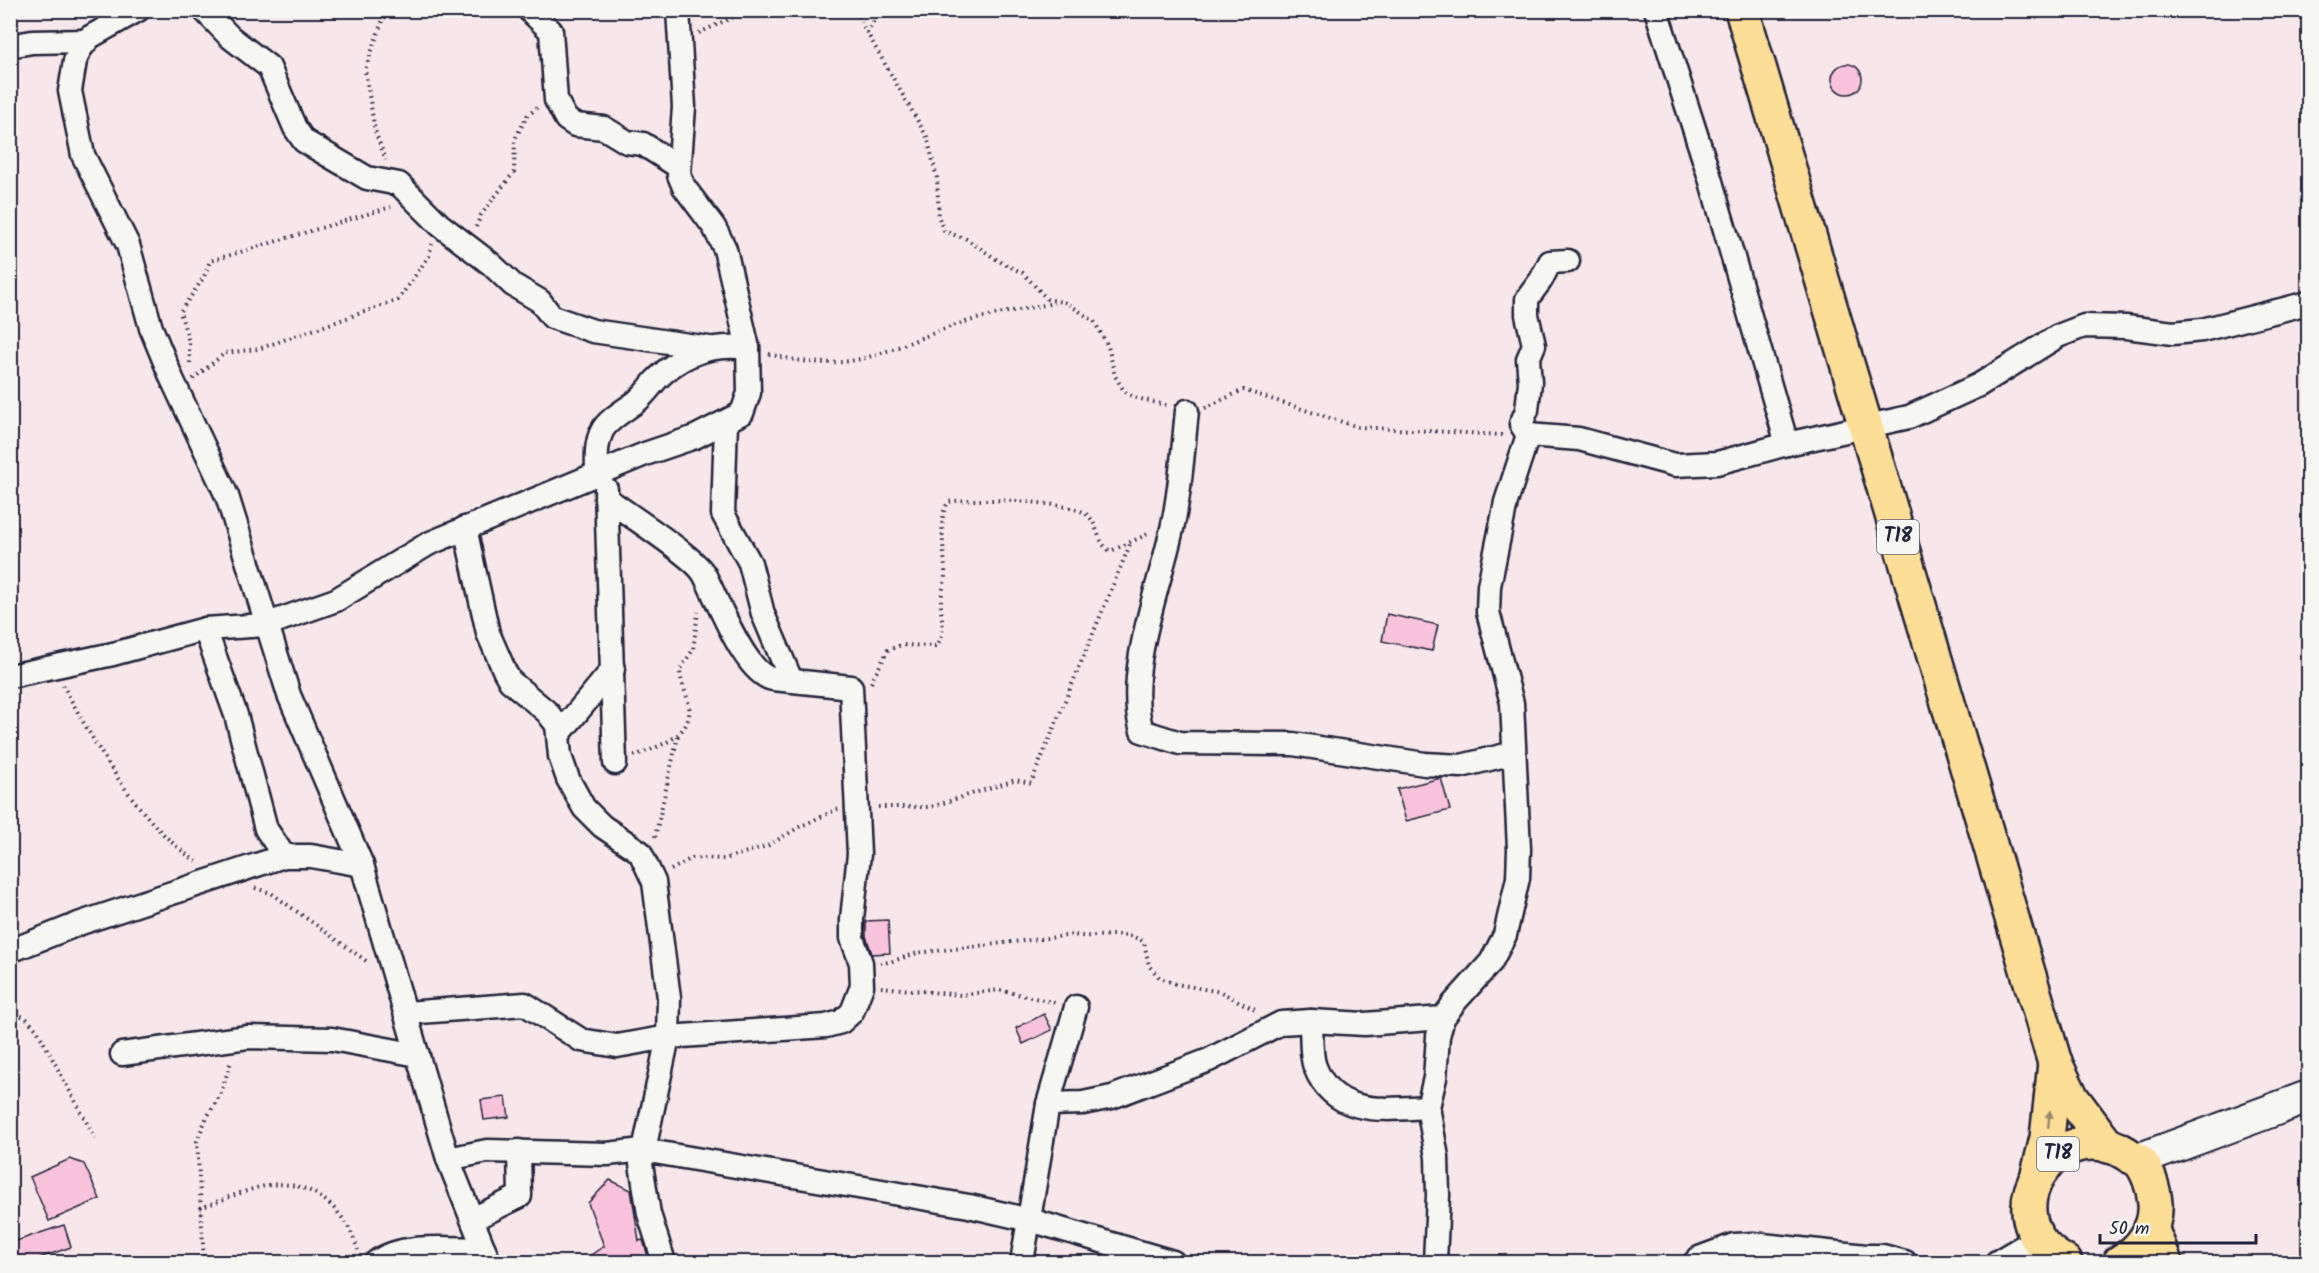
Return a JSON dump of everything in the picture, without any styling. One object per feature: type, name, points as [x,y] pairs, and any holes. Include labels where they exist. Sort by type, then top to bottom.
[{"type":"highway","name":"T18","points":[[1742,10],[1867,428],[1931,653],[2055,1064],[2072,1098],[2108,1146]]},
{"type":"highway","name":"T18","points":[[2036,1239],[2030,1213],[2030,1200],[2047,1137],[2055,1064]]},
{"type":"highway","name":"T18","points":[[2038,1174],[2046,1163],[2068,1148],[2095,1144],[2108,1146],[2138,1160]]},
{"type":"highway","points":[[2120,1263],[2138,1250],[2151,1228],[2155,1210],[2153,1191],[2138,1160]]},
{"type":"highway","points":[[2151,1228],[2165,1263]]},
{"type":"highway","points":[[2036,1239],[2065,1263]]},
{"type":"main road","points":[[2138,1160],[2308,1097]]},
{"type":"street","points":[[10,46],[32,42],[86,41],[138,10]]},
{"type":"street","points":[[204,10],[230,37],[269,67],[295,128],[304,141],[367,178],[407,192],[440,225],[471,248],[513,285],[534,296],[552,317],[593,331],[709,348]]},
{"type":"street","points":[[529,10],[551,31],[556,91],[561,111],[575,125],[608,130],[627,142],[646,146],[679,167]]},
{"type":"street","points":[[10,676],[113,654],[205,629],[266,625],[336,600],[428,544],[726,423],[742,413],[749,393],[748,348],[725,249],[714,227],[684,187],[679,167],[684,107],[678,10]]},
{"type":"street","points":[[1656,10],[1710,178],[1787,444]]},
{"type":"street","points":[[86,41],[75,61],[70,86],[83,155],[128,245],[151,328],[227,496],[289,695],[362,865],[448,1159],[487,1256],[433,1248],[368,1258]]},
{"type":"street","points":[[1528,435],[1521,424],[1529,389],[1528,359],[1534,345],[1527,315],[1527,299],[1541,280],[1550,262],[1568,261]]},
{"type":"street","points":[[1528,435],[1579,439],[1675,465],[1717,463],[1787,444],[1909,417],[1979,385],[2058,336],[2084,326],[2126,327],[2172,333],[2202,330],[2308,303]]},
{"type":"street","points":[[615,763],[606,498],[597,444],[604,427],[644,395],[657,378],[689,356],[709,348],[727,345],[748,348]]},
{"type":"street","points":[[1187,411],[1174,524],[1144,638],[1136,712],[1142,731],[1180,743],[1293,744],[1415,762],[1461,766],[1514,753]]},
{"type":"street","points":[[726,423],[723,514],[750,563],[763,614],[791,680]]},
{"type":"street","points":[[1435,1263],[1437,1176],[1428,1107],[1435,1078],[1438,1036],[1443,1018],[1469,983],[1491,962],[1505,935],[1518,878],[1520,849],[1512,703],[1488,612],[1489,586],[1506,502],[1528,435]]},
{"type":"street","points":[[406,1013],[525,1004],[585,1041],[626,1046],[668,1037],[826,1026],[841,1022],[852,1012],[862,986],[861,963],[852,938],[859,854],[850,686],[769,679],[761,675],[740,645],[703,573],[693,561],[606,498]]},
{"type":"street","points":[[465,528],[488,633],[505,672],[517,688],[547,711],[560,733],[560,756],[568,779],[584,808],[603,826],[640,852],[652,877],[669,998],[668,1037],[659,1091],[641,1164],[649,1214],[664,1263]]},
{"type":"street","points":[[205,629],[236,715],[266,829],[284,856]]},
{"type":"street","points":[[560,733],[613,669]]},
{"type":"street","points":[[10,951],[81,923],[284,856],[311,856],[362,865]]},
{"type":"street","points":[[1022,1263],[1048,1104],[1076,1007]]},
{"type":"street","points":[[1048,1104],[1083,1102],[1112,1097],[1209,1060],[1281,1023],[1311,1021],[1365,1024],[1443,1018]]},
{"type":"street","points":[[1311,1021],[1314,1065],[1336,1095],[1367,1110],[1428,1107]]},
{"type":"street","points":[[122,1054],[256,1037],[332,1039],[418,1054]]},
{"type":"street","points":[[448,1159],[487,1151],[607,1154],[643,1150],[969,1206],[1030,1220],[1173,1263]]},
{"type":"street","points":[[473,1219],[520,1196],[519,1151]]},
{"type":"street","points":[[1997,1263],[2036,1239]]},
{"type":"street","points":[[1698,1261],[1734,1245],[1753,1244],[1883,1256],[1905,1263]]},
{"type":"path","points":[[188,414],[193,379],[189,342],[180,312],[204,277],[210,261],[407,192],[375,131],[366,89],[368,57],[376,44],[386,10]]},
{"type":"path","points":[[679,43],[748,10]]},
{"type":"path","points":[[857,10],[867,33],[927,137],[937,178],[942,228],[946,233],[966,239],[1002,263],[1023,273],[1040,295],[1050,301],[1067,303],[1094,321],[1101,329],[1108,346],[1115,376],[1124,391],[1133,397],[1187,411],[1199,411],[1243,390],[1358,427],[1407,432],[1528,435]]},
{"type":"path","points":[[867,33],[880,10]]},
{"type":"path","points":[[471,248],[481,215],[514,172],[513,148],[522,123],[556,91]]},
{"type":"path","points":[[193,379],[225,353],[258,349],[398,300],[429,256],[432,241]]},
{"type":"path","points":[[748,348],[802,363],[852,363],[920,341],[950,327],[1059,302]]},
{"type":"path","points":[[853,715],[888,650],[901,645],[932,646],[939,643],[945,576],[943,518],[944,509],[949,502],[988,500],[1074,509],[1089,516],[1101,542],[1108,550],[1114,550],[1174,524]]},
{"type":"path","points":[[652,877],[692,858],[725,859],[769,845],[831,811],[856,805],[903,809],[931,807],[1015,780],[1031,783],[1131,542]]},
{"type":"path","points":[[652,877],[678,735],[689,715],[680,669],[693,650],[698,610],[712,593]]},
{"type":"path","points":[[53,666],[90,735],[152,823],[186,855],[226,877],[271,893],[398,983]]},
{"type":"path","points":[[615,763],[656,748],[678,735]]},
{"type":"path","points":[[861,963],[890,962],[917,953],[1074,935],[1089,938],[1134,935],[1144,942],[1149,966],[1160,978],[1176,984],[1221,992],[1281,1023]]},
{"type":"path","points":[[862,986],[961,995],[999,990],[1076,1007]]},
{"type":"path","points":[[10,1011],[26,1018],[37,1030],[95,1138]]},
{"type":"path","points":[[204,1263],[197,1141],[224,1086],[231,1060],[256,1037]]},
{"type":"path","points":[[200,1208],[251,1189],[272,1185],[291,1185],[312,1192],[335,1207],[347,1221],[368,1258]]},
{"type":"building","points":[[1847,64],[1858,68],[1862,79],[1858,90],[1847,94],[1836,90],[1832,79],[1836,68]]},
{"type":"building","points":[[1387,614],[1438,625],[1432,651],[1382,641]]},
{"type":"building","points":[[1441,778],[1450,810],[1406,821],[1397,789]]},
{"type":"building","points":[[888,920],[890,953],[872,954],[866,936],[866,921]]},
{"type":"building","points":[[1044,1014],[1052,1030],[1023,1044],[1016,1028]]},
{"type":"building","points":[[506,1097],[509,1117],[484,1120],[481,1100]]},
{"type":"building","points":[[70,1159],[84,1164],[100,1199],[49,1221],[30,1177]]},
{"type":"building","points":[[610,1180],[631,1190],[639,1241],[643,1240],[650,1263],[579,1263],[604,1246],[588,1203]]},
{"type":"building","points":[[64,1225],[71,1247],[25,1263],[10,1263],[10,1243]]}]
